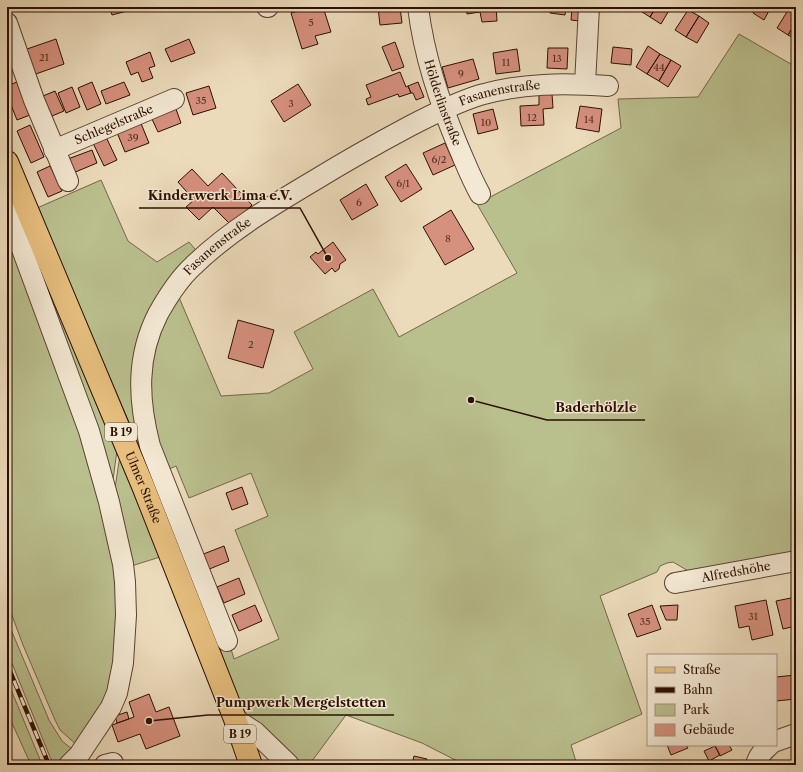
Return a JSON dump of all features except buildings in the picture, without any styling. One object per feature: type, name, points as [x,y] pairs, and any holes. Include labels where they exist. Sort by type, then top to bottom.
[{"type":"main road","name":"Ulmer Straße","points":[[7,162],[140,478],[232,711]]},
{"type":"main road","name":"B 19","points":[[232,711],[251,765]]},
{"type":"street","name":"Hölderlinstraße","points":[[418,7],[425,52],[443,109],[480,194]]},
{"type":"street","points":[[585,84],[590,7]]},
{"type":"street","points":[[7,23],[34,100],[68,181]]},
{"type":"street","name":"Fasanenstraße","points":[[227,641],[174,503],[150,446],[142,416],[141,380],[146,348],[151,329],[167,298],[193,266],[220,242],[268,209],[342,164],[443,109],[498,90],[538,85],[585,84],[608,86]]},
{"type":"street","name":"Schlegelstraße","points":[[54,150],[174,100]]},
{"type":"street","points":[[17,186],[10,190],[7,194],[8,206],[99,460],[113,516],[123,564],[125,582],[126,615],[123,663],[117,693],[111,707],[77,762]]},
{"type":"street","name":"Alfredshöhe","points":[[675,583],[796,561]]},
{"type":"street","points":[[232,711],[289,765]]},
{"type":"street","points":[[777,741],[796,734]]},
{"type":"street","points":[[756,765],[757,759],[761,752],[769,746]]},
{"type":"green space","points":[[739,34],[796,67],[796,557],[690,572],[673,562],[667,563],[660,566],[657,572],[600,596],[642,714],[571,745],[577,765],[465,765],[422,743],[346,715],[309,765],[298,765],[240,717],[154,484],[231,649],[234,659],[279,639],[235,530],[268,516],[251,473],[189,498],[176,466],[165,471],[146,404],[156,338],[178,295],[221,396],[269,393],[313,369],[294,332],[373,289],[399,337],[517,273],[477,204],[621,128],[618,99],[698,97]]},
{"type":"green space","points":[[101,180],[128,241],[157,262],[189,242],[200,255],[141,352],[156,478],[152,480],[141,450],[37,208]]},
{"type":"green space","points":[[15,204],[117,450],[111,495]]},
{"type":"green space","points":[[7,214],[83,421],[120,564],[118,673],[78,746],[60,730],[55,720],[23,645],[7,602]]},
{"type":"green space","points":[[120,455],[160,557],[128,567],[114,495]]},
{"type":"green space","points":[[7,620],[49,720],[62,741],[72,749],[66,761],[54,765],[50,757],[7,651]]},
{"type":"green space","points":[[7,680],[42,765],[31,765],[7,712]]},
{"type":"railway","points":[[7,664],[49,765]]},
{"type":"place","name":"Kinderwerk Lima e.V.","points":[[328,258]]},
{"type":"place","name":"Baderhölzle","points":[[471,400]]},
{"type":"place","name":"Pumpwerk Mergelstetten","points":[[149,721]]}]
